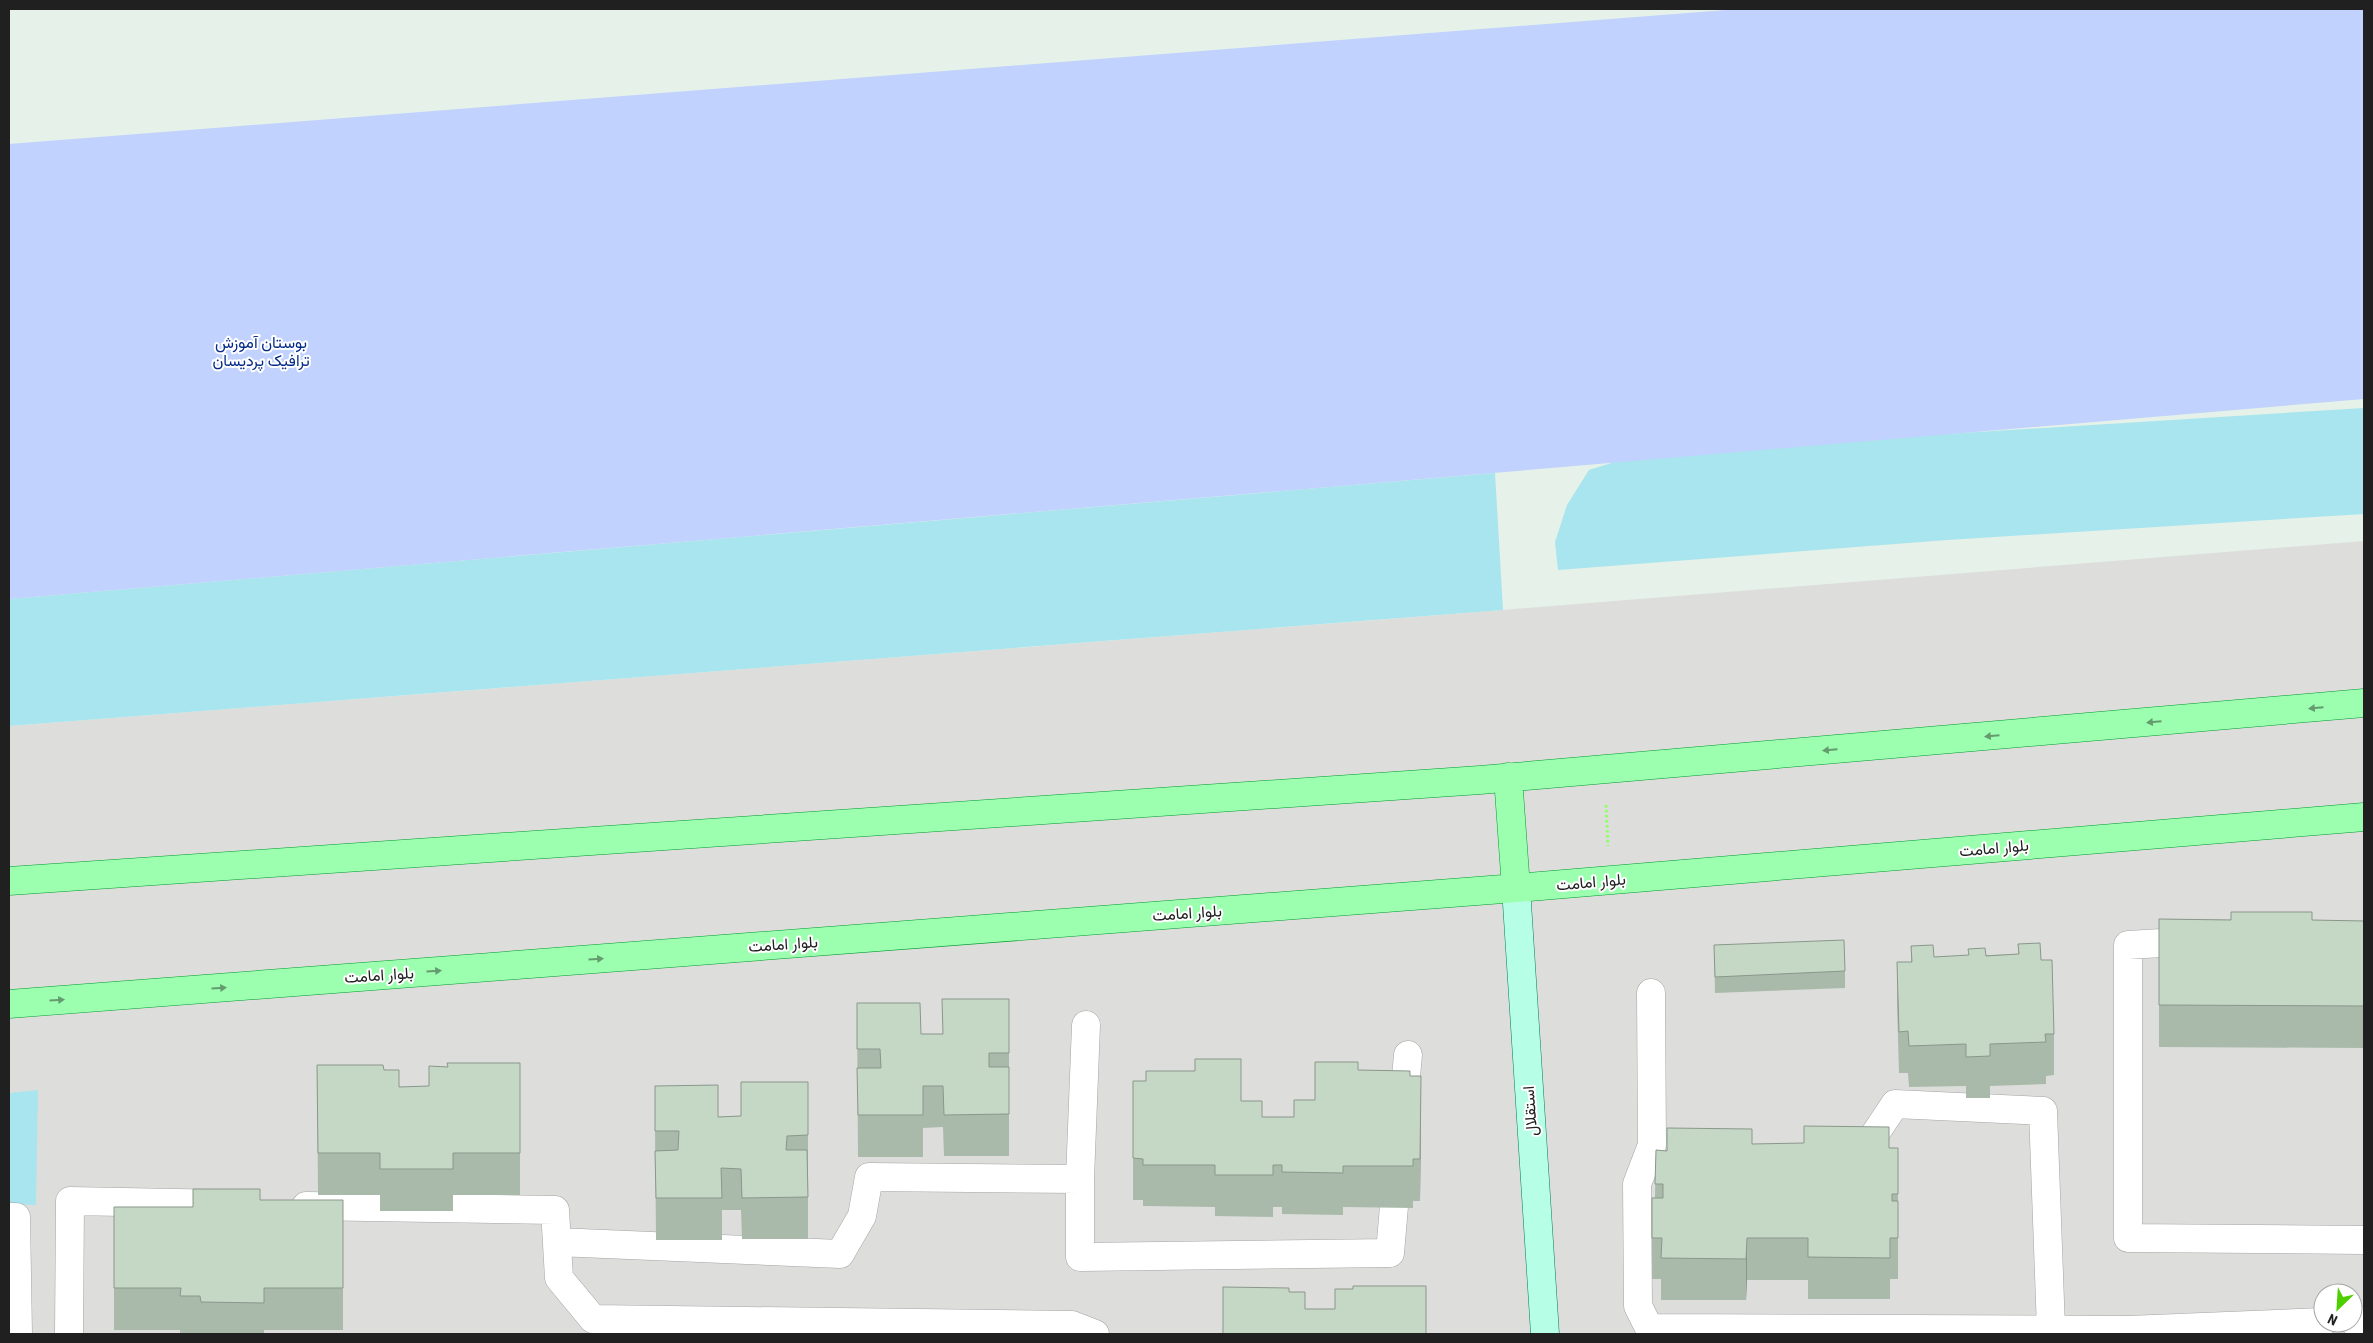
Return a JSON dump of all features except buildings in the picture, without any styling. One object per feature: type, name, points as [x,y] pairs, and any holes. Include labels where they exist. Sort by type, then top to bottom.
[{"type":"main road","points":[[9,881],[1508,778],[2364,704]]},
{"type":"main road","points":[[1508,778],[1516,888]]},
{"type":"main road","name":"بلوار امامت","points":[[9,1004],[1516,888],[2364,817]]},
{"type":"main road","name":"استقلال","points":[[1516,888],[1544,1334]]},
{"type":"street","points":[[2217,940],[2128,945],[2128,1238],[2364,1240]]},
{"type":"street","points":[[1651,993],[1652,1145],[1637,1184],[1638,1306],[1649,1328],[2051,1329],[2128,1332],[2313,1323]]},
{"type":"street","points":[[1086,1025],[1080,1178],[1080,1257],[1390,1253],[1408,1055]]},
{"type":"street","points":[[1828,1146],[1867,1146],[1895,1104],[2043,1111],[2051,1329]]},
{"type":"street","points":[[1652,1145],[1681,1145]]},
{"type":"street","points":[[557,1242],[840,1254],[862,1216],[869,1177],[1080,1178]]},
{"type":"street","points":[[69,1334],[70,1201],[554,1210],[559,1278],[593,1327],[1072,1325],[1095,1334]]},
{"type":"street","points":[[9,1217],[16,1217],[18,1334]]},
{"type":"path","points":[[1605,769],[1609,880]]},
{"type":"shaded area","points":[[2364,408],[2364,514],[1947,540],[1558,570],[1555,542],[1567,505],[1589,470],[1643,453]]},
{"type":"shaded area","points":[[1495,473],[1503,610],[9,726],[9,599]]},
{"type":"shaded area","points":[[2364,541],[2364,1334],[9,1334],[9,726]]},
{"type":"shaded area","points":[[38,1090],[36,1205],[9,1204],[9,1093]]},
{"type":"green space","name":"بوستان آموزش ترافیک پردیسان","points":[[1739,9],[2364,9],[2364,399],[9,599],[9,144]]}]
